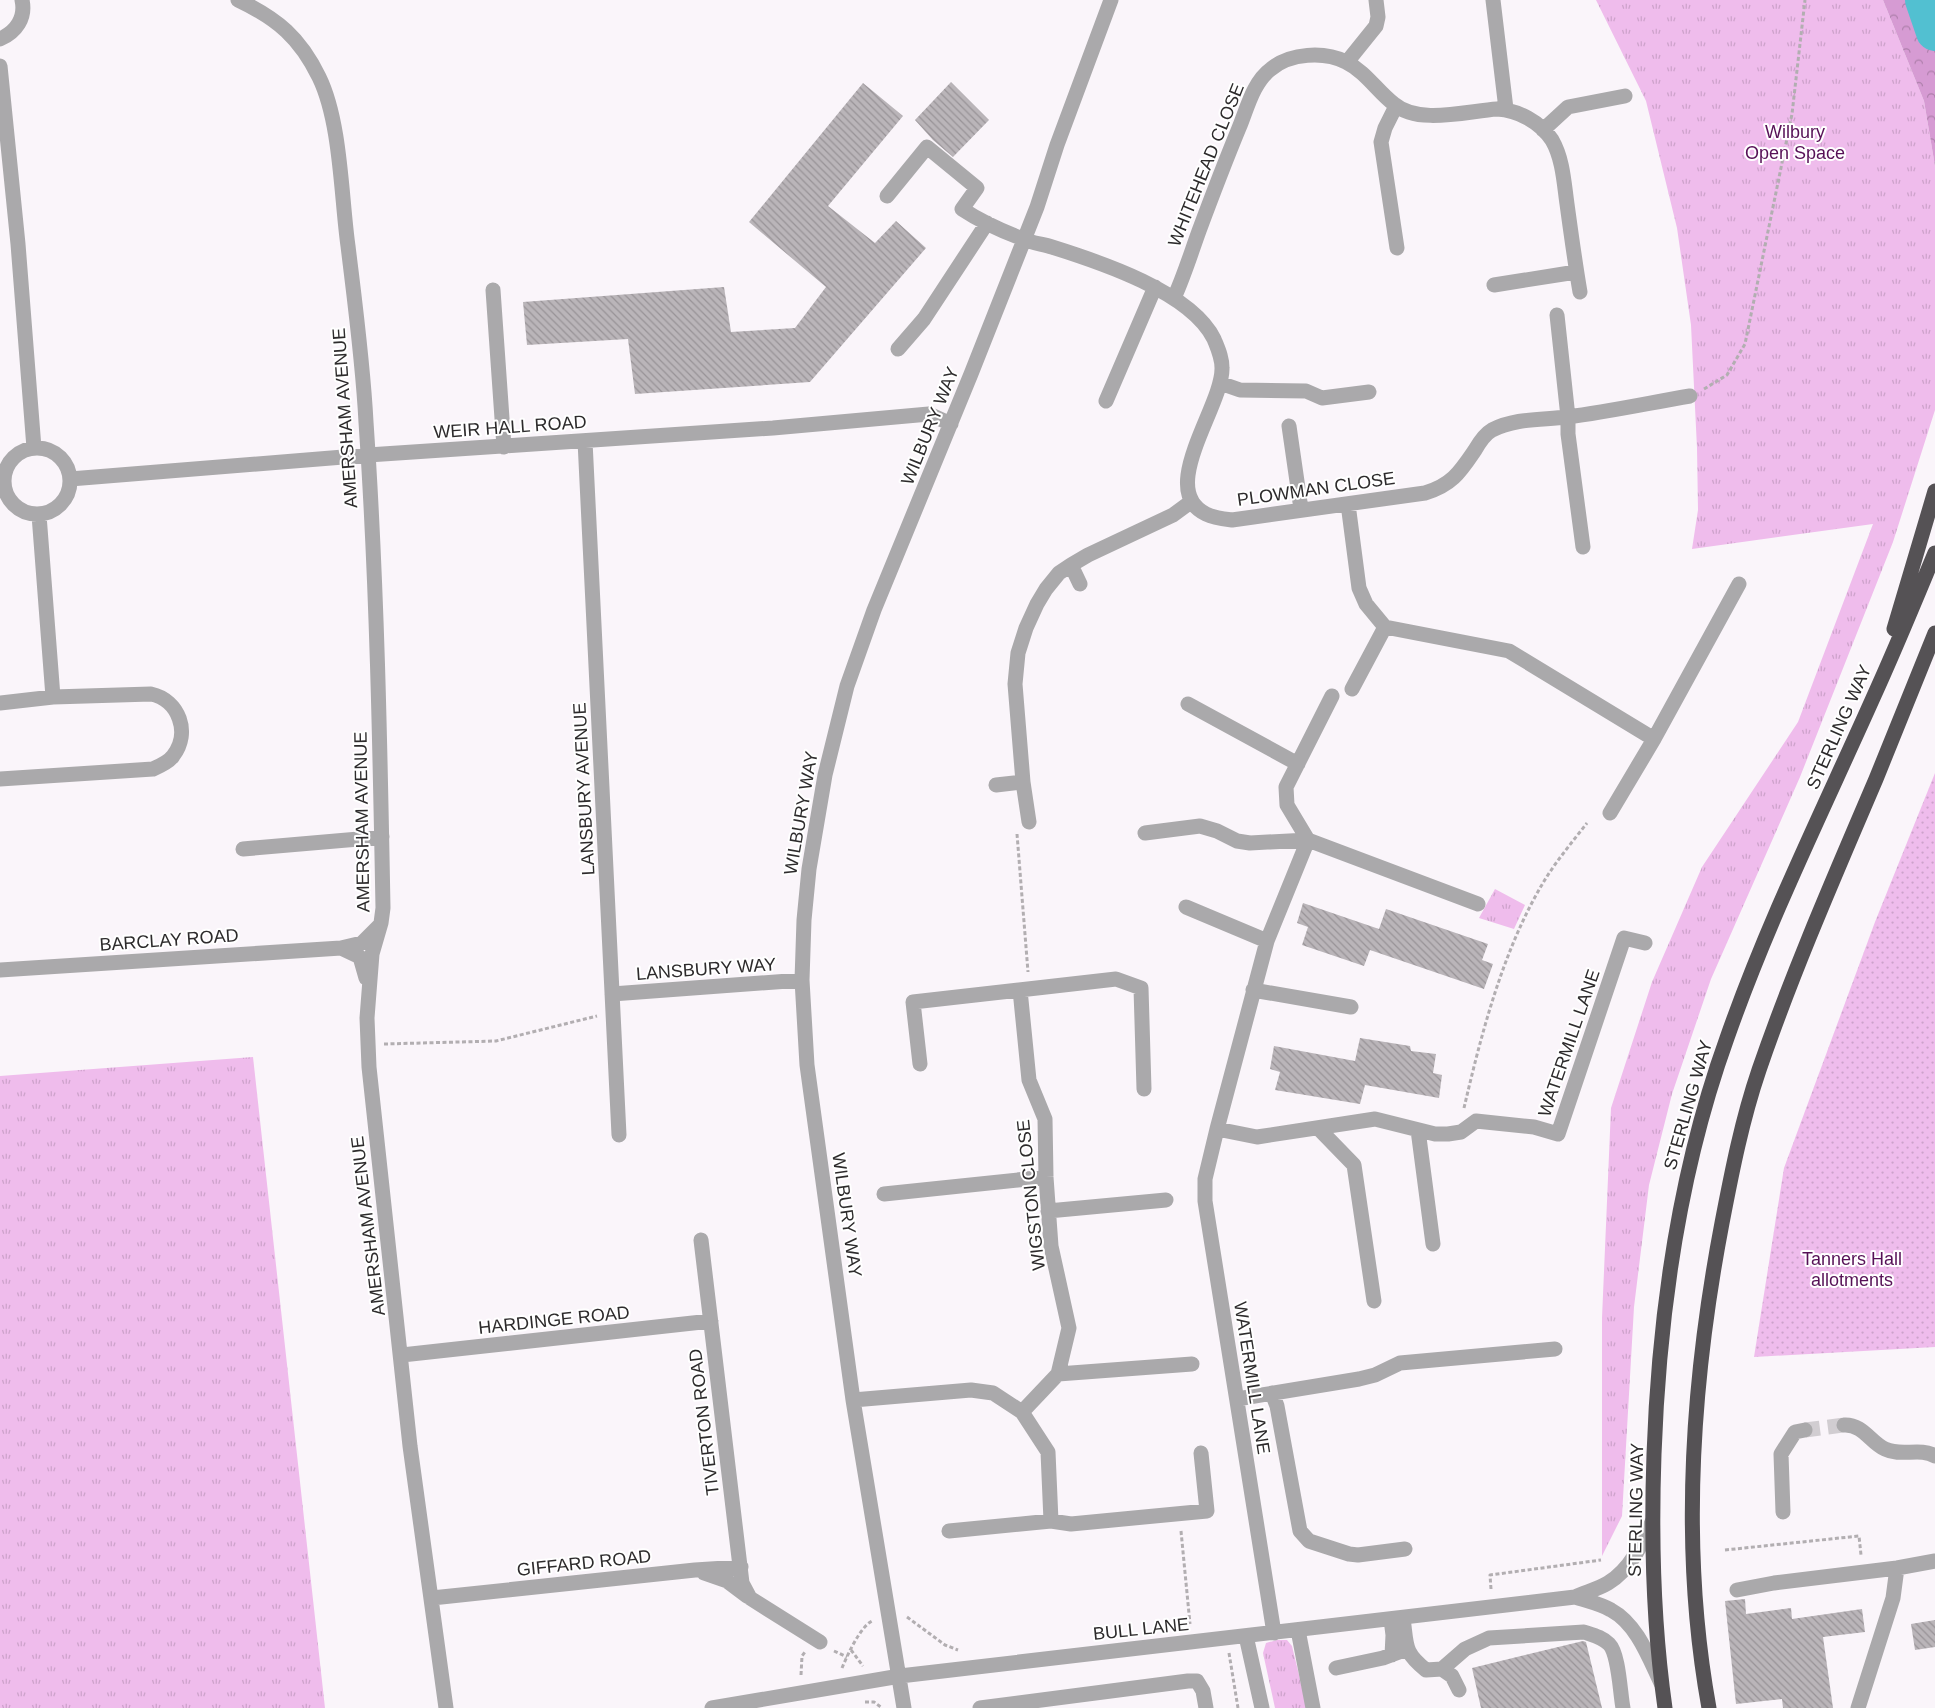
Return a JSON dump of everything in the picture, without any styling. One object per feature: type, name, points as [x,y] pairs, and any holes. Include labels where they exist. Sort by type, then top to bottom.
[{"type":"highway","points":[[1875,695],[1935,491]]},
{"type":"highway","name":"STERLING WAY","points":[[1665,1708],[1653,1578],[1652,1522],[1656,1401],[1663,1316],[1685,1183],[1699,1128],[1726,1040],[1756,961],[1789,882],[1875,695],[1935,553]]},
{"type":"highway","points":[[1709,1708],[1698,1617],[1694,1503],[1696,1430],[1704,1330],[1717,1246],[1734,1159],[1758,1072],[1808,937],[1877,776],[1935,633]]},
{"type":"highway","points":[[1877,776],[1935,658]]},
{"type":"street","points":[[0,39],[8,36],[17,27],[22,18],[22,0]]},
{"type":"street","name":"AMERSHAM AVENUE","points":[[238,0],[275,21],[297,40],[320,78],[330,110],[341,181],[366,420],[376,628],[383,908],[381,924],[372,954],[366,1018],[370,1077],[402,1355],[410,1446],[446,1708]]},
{"type":"street","name":"WILBURY WAY","points":[[904,1708],[853,1400],[807,1065],[802,980],[804,920],[809,870],[825,775],[847,686],[874,610],[951,424],[1037,207],[1057,145],[1110,0]]},
{"type":"street","points":[[1347,62],[1376,26],[1378,17],[1376,0]]},
{"type":"street","points":[[1493,0],[1506,109]]},
{"type":"street","name":"WHITEHEAD CLOSE","points":[[1174,298],[1220,175],[1256,87],[1270,70],[1284,61],[1302,56],[1323,56],[1347,62],[1361,71],[1396,106],[1413,114],[1428,116],[1506,109],[1522,115],[1543,130],[1552,140],[1562,168],[1580,292]]},
{"type":"street","points":[[0,66],[18,244],[34,448]]},
{"type":"street","points":[[1543,130],[1568,107],[1625,96]]},
{"type":"street","points":[[1396,106],[1385,128],[1382,142],[1397,248]]},
{"type":"street","points":[[887,196],[927,146],[977,188],[962,209],[1024,240],[1044,244],[1096,262],[1174,298],[1198,318],[1212,334],[1222,358],[1223,370],[1220,383],[1187,475],[1187,485],[1192,501],[1173,515],[1088,555],[1060,573],[1046,589],[1026,628],[1018,653],[1014,684],[1028,817]]},
{"type":"street","points":[[898,349],[924,319],[987,223]]},
{"type":"street","points":[[1494,285],[1576,272]]},
{"type":"street","points":[[1106,401],[1155,288]]},
{"type":"street","points":[[493,290],[504,447]]},
{"type":"street","points":[[1557,315],[1569,440],[1583,547]]},
{"type":"street","points":[[1220,383],[1240,390],[1306,391],[1322,398],[1369,392]]},
{"type":"street","name":"PLOWMAN CLOSE","points":[[1192,501],[1207,514],[1232,520],[1425,493],[1449,483],[1463,468],[1490,431],[1505,424],[1568,417],[1693,394]]},
{"type":"street","name":"WEIR HALL ROAD","points":[[70,479],[929,414],[951,424]]},
{"type":"street","points":[[1289,426],[1301,509]]},
{"type":"street","name":"LANSBURY AVENUE","points":[[585,441],[619,1135]]},
{"type":"street","points":[[34,448],[47,449],[56,454],[66,466],[70,479],[68,492],[63,502],[57,508],[39,515],[24,512],[16,507],[8,498],[2,484],[4,473],[10,461],[20,452],[34,448]]},
{"type":"street","points":[[1348,504],[1359,588],[1366,604],[1386,626],[1509,651],[1654,739]]},
{"type":"street","points":[[39,515],[53,698]]},
{"type":"street","points":[[1071,565],[1080,584]]},
{"type":"street","points":[[1610,813],[1654,739],[1739,584]]},
{"type":"street","points":[[1352,689],[1386,626]]},
{"type":"street","points":[[0,703],[53,698],[142,694],[161,696],[172,704],[178,712],[182,733],[173,757],[153,769],[0,779]]},
{"type":"street","points":[[1308,840],[1287,805],[1286,787],[1332,696]]},
{"type":"street","points":[[1188,704],[1298,764]]},
{"type":"street","points":[[996,785],[1023,782]]},
{"type":"street","points":[[1145,833],[1200,826],[1217,831],[1237,841],[1250,843],[1308,840],[1478,904]]},
{"type":"street","points":[[243,849],[382,837]]},
{"type":"street","name":"WATERMILL LANE","points":[[1274,1633],[1205,1201],[1205,1178],[1267,941],[1308,840]]},
{"type":"street","points":[[1186,907],[1267,941]]},
{"type":"street","name":"BARCLAY ROAD","points":[[0,970],[341,948],[362,943],[381,924]]},
{"type":"street","name":"WATERMILL LANE","points":[[1217,1129],[1257,1137],[1375,1120],[1435,1134],[1461,1132],[1476,1121],[1534,1127],[1558,1134],[1624,938],[1645,943]]},
{"type":"street","points":[[341,948],[360,957],[370,990]]},
{"type":"street","points":[[920,1064],[913,1002],[1116,979],[1141,988],[1144,1089]]},
{"type":"street","name":"LANSBURY WAY","points":[[612,994],[802,980]]},
{"type":"street","name":"WIGSTON CLOSE","points":[[1025,990],[1029,1080],[1045,1119],[1046,1177],[1051,1246],[1069,1328],[1058,1374]]},
{"type":"street","points":[[1253,990],[1351,1008]]},
{"type":"street","points":[[1319,1129],[1354,1165],[1374,1301]]},
{"type":"street","points":[[1418,1130],[1433,1244]]},
{"type":"street","points":[[884,1194],[1046,1177]]},
{"type":"street","points":[[1048,1211],[1166,1200]]},
{"type":"street","name":"TIVERTON ROAD","points":[[701,1240],[742,1583],[750,1598]]},
{"type":"street","name":"HARDINGE ROAD","points":[[402,1355],[710,1321]]},
{"type":"street","points":[[1236,1399],[1359,1379],[1375,1375],[1400,1363],[1554,1349]]},
{"type":"street","points":[[1022,1412],[1058,1374],[1192,1364]]},
{"type":"street","points":[[853,1400],[971,1390],[993,1393],[1022,1412],[1048,1452],[1051,1521]]},
{"type":"street","points":[[1272,1393],[1277,1406],[1300,1531],[1304,1537],[1309,1541],[1349,1554],[1358,1555],[1405,1549]]},
{"type":"street","points":[[1844,1425],[1857,1428],[1868,1434],[1883,1448],[1894,1452],[1902,1454],[1926,1452],[1935,1456]]},
{"type":"street","points":[[1783,1512],[1781,1454],[1794,1432],[1805,1430]]},
{"type":"street","points":[[948,1531],[1051,1521],[1071,1524],[1207,1511],[1201,1453]]},
{"type":"street","points":[[1575,1597],[1609,1582],[1617,1575],[1629,1563],[1641,1545],[1652,1522]]},
{"type":"street","points":[[1737,1590],[1774,1582],[1935,1562]]},
{"type":"street","name":"GIFFARD ROAD","points":[[432,1598],[695,1570],[741,1567]]},
{"type":"street","points":[[1858,1708],[1893,1598],[1897,1568]]},
{"type":"street","points":[[695,1570],[727,1581],[750,1598],[816,1639]]},
{"type":"street","points":[[1575,1597],[1611,1610],[1622,1618],[1634,1631],[1643,1646],[1662,1685]]},
{"type":"street","name":"BULL LANE","points":[[712,1708],[900,1676],[1575,1597]]},
{"type":"street","points":[[1397,1619],[1407,1650],[1413,1660],[1426,1670],[1442,1669],[1465,1649],[1489,1638],[1584,1632],[1598,1636],[1609,1644],[1614,1652],[1623,1708]]},
{"type":"street","points":[[1392,1655],[1393,1635],[1397,1619]]},
{"type":"street","points":[[1298,1630],[1313,1708]]},
{"type":"street","points":[[1246,1636],[1262,1708]]},
{"type":"street","points":[[1336,1668],[1407,1650]]},
{"type":"street","points":[[1442,1669],[1452,1676],[1459,1690]]},
{"type":"street","points":[[980,1708],[1188,1681],[1196,1682],[1203,1691],[1206,1708]]},
{"type":"path","points":[[1693,394],[1708,388],[1727,375],[1745,344],[1792,114],[1805,0]]},
{"type":"path","points":[[1025,990],[1016,819],[1028,817]]},
{"type":"path","points":[[1461,1132],[1463,1110],[1478,1049],[1517,935],[1546,878],[1587,822]]},
{"type":"path","points":[[368,1044],[496,1041],[613,1013]]},
{"type":"path","points":[[1179,1513],[1190,1624]]},
{"type":"path","points":[[1725,1550],[1859,1536],[1860,1549]]},
{"type":"path","points":[[1491,1587],[1490,1575],[1601,1560]]},
{"type":"path","points":[[906,1616],[945,1645],[959,1651],[965,1650]]},
{"type":"path","points":[[843,1666],[867,1624],[872,1621]]},
{"type":"path","points":[[803,1693],[802,1656],[816,1639]]},
{"type":"path","points":[[851,1650],[860,1660],[864,1672]]},
{"type":"path","points":[[1222,1652],[1228,1651],[1238,1708]]},
{"type":"path","points":[[868,1701],[879,1704],[882,1708]]},
{"type":"green space","name":"Wilbury Open Space","points":[[1596,0],[1883,0],[1924,101],[1935,166],[1935,410],[1893,542],[1800,777],[1711,979],[1672,1094],[1649,1185],[1634,1307],[1622,1516],[1602,1556],[1602,1318],[1611,1108],[1652,982],[1702,867],[1798,722],[1873,524],[1692,549],[1698,510],[1697,448],[1691,325],[1677,228],[1646,101]]},
{"type":"green space","points":[[1883,0],[1935,0],[1935,166],[1924,101]]},
{"type":"green space","name":"Tanners Hall allotments","points":[[1935,773],[1935,1347],[1754,1357],[1784,1168],[1875,922]]},
{"type":"green space","points":[[1495,889],[1525,905],[1514,929],[1479,918]]},
{"type":"green space","points":[[253,1057],[325,1708],[0,1708],[0,1076]]},
{"type":"green space","points":[[1287,1640],[1292,1646],[1307,1708],[1275,1708],[1263,1653],[1266,1643]]},
{"type":"building","points":[[951,82],[989,120],[953,157],[933,140],[915,120]]},
{"type":"building","points":[[863,83],[903,116],[828,206],[875,243],[896,221],[926,248],[810,382],[635,394],[628,339],[527,345],[523,302],[724,287],[731,332],[795,328],[826,287],[749,222]]},
{"type":"building","points":[[1303,903],[1379,929],[1386,909],[1488,944],[1482,960],[1493,964],[1484,989],[1370,950],[1364,966],[1302,945],[1308,927],[1297,923]]},
{"type":"building","points":[[1360,1038],[1410,1046],[1411,1051],[1436,1054],[1433,1073],[1442,1075],[1439,1098],[1365,1085],[1360,1104],[1275,1090],[1280,1072],[1270,1069],[1274,1046],[1355,1061]]},
{"type":"building","points":[[1745,1599],[1746,1614],[1791,1608],[1792,1619],[1862,1609],[1865,1632],[1823,1637],[1833,1708],[1783,1708],[1782,1699],[1736,1704],[1725,1601]]},
{"type":"building","points":[[1935,1620],[1935,1647],[1915,1650],[1911,1624]]},
{"type":"building","points":[[1583,1641],[1586,1642],[1602,1708],[1481,1708],[1472,1668]]},
{"type":"waterway","points":[[1924,0],[1935,32]]},
{"type":"tunnel","points":[[1805,1430],[1844,1425]]}]
